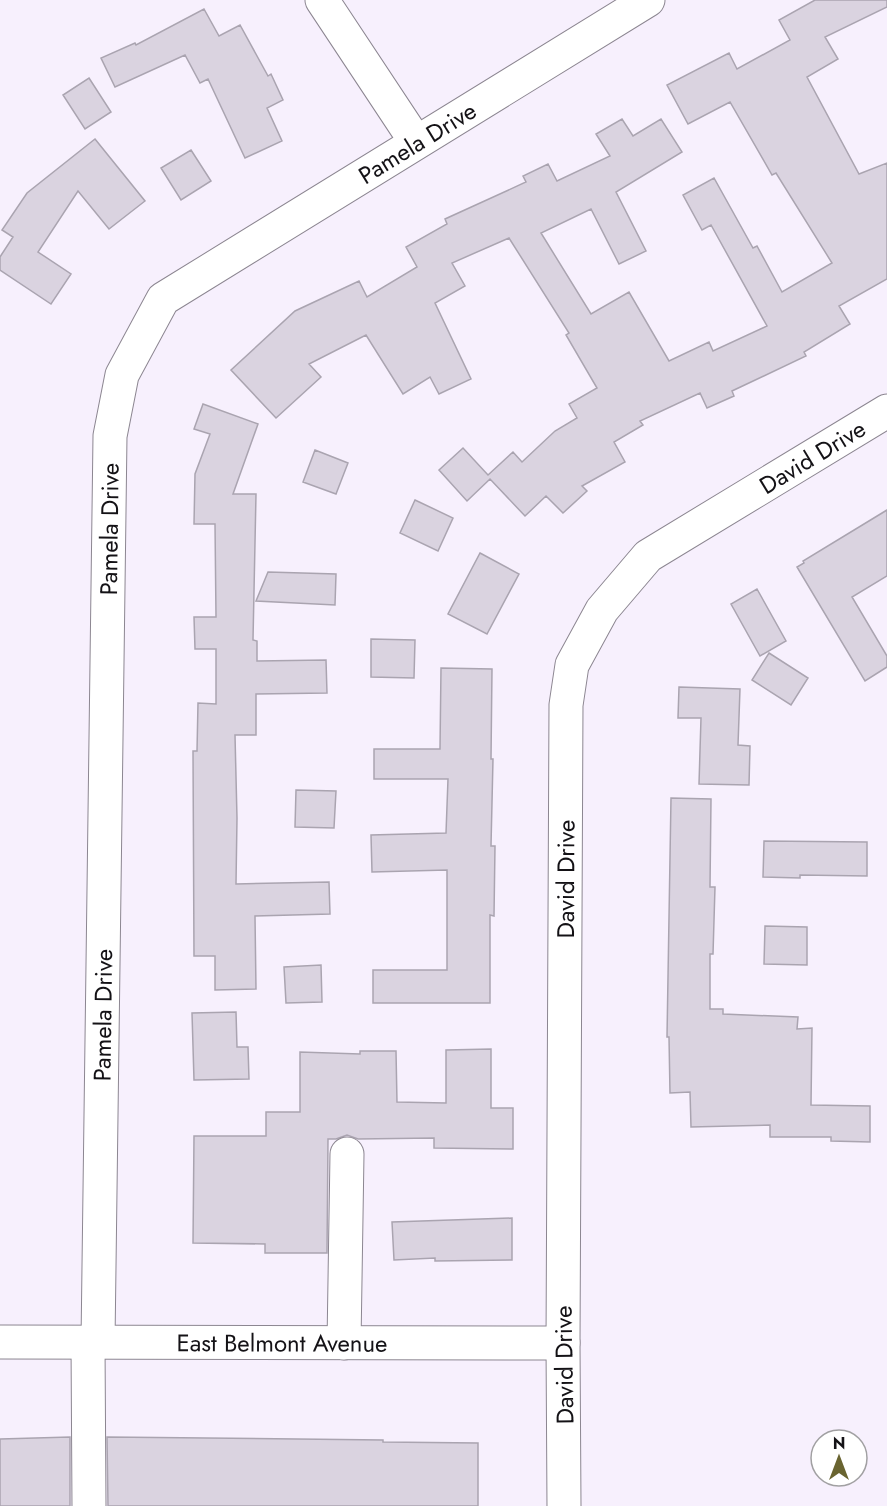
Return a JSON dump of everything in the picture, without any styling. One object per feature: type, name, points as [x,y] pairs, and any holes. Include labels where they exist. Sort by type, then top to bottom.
[{"type":"street","points":[[322,0],[416,142]]},
{"type":"street","name":"Pamela Drive","points":[[89,1506],[110,436],[122,375],[163,300],[648,0]]},
{"type":"street","name":"David Drive","points":[[564,1506],[566,705],[572,665],[602,610],[648,556],[887,411]]},
{"type":"street","points":[[344,1343],[347,1154]]},
{"type":"street","name":"East Belmont Avenue","points":[[0,1342],[563,1343]]},
{"type":"building","points":[[815,0],[887,0],[887,7],[825,37],[838,59],[807,77],[859,174],[887,163],[887,279],[839,306],[850,324],[804,352],[806,356],[732,391],[734,396],[707,408],[700,393],[640,421],[643,425],[614,442],[625,462],[582,486],[587,491],[563,513],[546,496],[525,516],[490,479],[467,501],[439,470],[463,448],[488,475],[513,452],[522,462],[555,431],[577,418],[569,404],[597,388],[566,335],[569,333],[509,238],[452,263],[465,286],[435,303],[471,379],[439,394],[430,377],[403,394],[366,335],[309,364],[321,377],[276,418],[231,370],[295,311],[359,281],[367,297],[417,267],[406,247],[447,224],[445,219],[526,182],[523,176],[548,164],[557,181],[610,156],[596,134],[622,119],[633,136],[661,119],[682,152],[616,192],[646,251],[619,264],[591,209],[541,233],[591,314],[629,292],[669,361],[709,342],[713,351],[767,326],[711,225],[702,230],[683,195],[714,178],[753,248],[757,246],[782,292],[832,263],[776,173],[772,175],[730,102],[688,124],[667,85],[729,53],[737,69],[790,40],[779,20]]},
{"type":"building","points":[[204,9],[219,36],[240,25],[268,76],[271,74],[283,100],[267,108],[282,141],[245,158],[208,79],[200,83],[185,55],[115,87],[101,58],[135,43],[136,45]]},
{"type":"building","points":[[89,78],[111,112],[85,129],[63,95]]},
{"type":"building","points":[[95,139],[145,201],[109,229],[78,191],[38,252],[71,274],[51,304],[0,270],[0,257],[13,237],[2,230],[27,193]]},
{"type":"building","points":[[191,150],[211,181],[181,200],[161,168]]},
{"type":"building","points":[[203,404],[258,424],[233,494],[256,494],[253,640],[257,641],[257,661],[326,660],[327,693],[256,694],[256,735],[235,735],[236,884],[329,882],[330,914],[255,916],[256,989],[215,990],[215,956],[194,956],[193,751],[197,751],[198,703],[216,704],[216,649],[195,649],[194,617],[216,617],[215,524],[194,524],[195,474],[210,434],[194,429]]},
{"type":"building","points":[[315,450],[348,463],[336,494],[303,482]]},
{"type":"building","points":[[415,500],[453,518],[438,551],[400,533]]},
{"type":"building","points":[[887,510],[887,576],[852,597],[887,656],[887,667],[865,681],[797,567],[804,563],[803,561]]},
{"type":"building","points":[[480,553],[519,574],[487,634],[448,614]]},
{"type":"building","points":[[268,572],[336,574],[335,605],[256,601]]},
{"type":"building","points":[[757,589],[786,641],[760,656],[731,604]]},
{"type":"building","points":[[371,639],[415,640],[414,678],[371,677]]},
{"type":"building","points":[[769,653],[808,678],[791,705],[752,680]]},
{"type":"building","points":[[441,668],[492,669],[491,846],[495,846],[494,916],[490,915],[490,1003],[373,1003],[373,970],[447,970],[447,870],[372,872],[371,835],[446,833],[448,779],[374,779],[374,749],[440,749]]},
{"type":"building","points":[[679,687],[740,689],[738,745],[750,746],[749,785],[699,784],[701,718],[678,718]]},
{"type":"building","points":[[296,790],[336,791],[334,828],[295,827]]},
{"type":"building","points":[[671,798],[711,799],[710,887],[715,887],[713,954],[710,954],[710,1009],[723,1009],[723,1014],[798,1017],[797,1029],[812,1028],[811,1105],[870,1106],[870,1142],[831,1141],[831,1137],[770,1137],[770,1125],[691,1127],[690,1092],[670,1093],[669,1037],[667,1037]]},
{"type":"building","points":[[764,841],[867,842],[867,876],[763,877]]},
{"type":"building","points":[[765,926],[807,927],[807,965],[764,964]]},
{"type":"building","points":[[321,965],[322,1002],[286,1003],[284,967]]},
{"type":"building","points":[[236,1012],[237,1047],[248,1047],[249,1079],[194,1080],[192,1013]]},
{"type":"building","points":[[491,1049],[491,1108],[513,1108],[513,1149],[434,1148],[434,1138],[358,1139],[347,1135],[328,1139],[327,1253],[265,1253],[265,1244],[193,1243],[194,1136],[266,1136],[266,1112],[300,1112],[300,1052],[360,1054],[360,1051],[396,1051],[397,1102],[446,1103],[446,1050]]},
{"type":"building","points":[[512,1218],[512,1260],[435,1261],[435,1258],[394,1260],[392,1222]]},
{"type":"building","points":[[70,1437],[70,1506],[0,1506],[0,1439]]},
{"type":"building","points":[[107,1437],[478,1443],[478,1506],[108,1506]]}]
